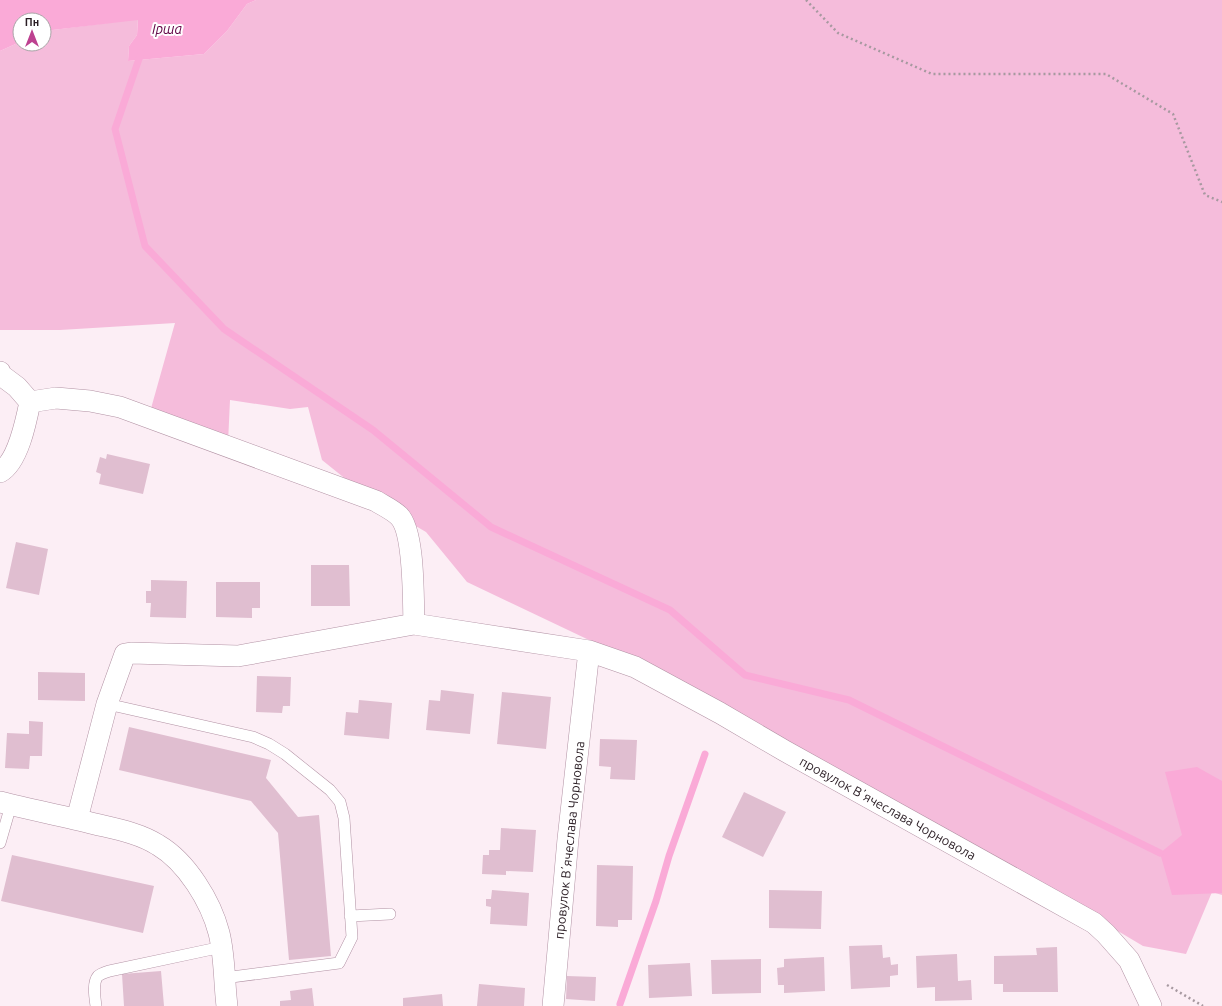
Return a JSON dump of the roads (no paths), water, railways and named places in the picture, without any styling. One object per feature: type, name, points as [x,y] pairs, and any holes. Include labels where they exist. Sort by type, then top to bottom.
[{"type":"street","points":[[0,372],[1,375],[17,387],[30,402]]},
{"type":"street","points":[[30,402],[56,398],[90,400],[120,407],[141,416],[376,501],[387,507],[400,516],[405,523],[408,532],[411,551],[414,624]]},
{"type":"street","points":[[0,472],[5,470],[14,457],[25,424],[30,402]]},
{"type":"street","name":"провулок Вʼячеслава Чорновола","points":[[107,704],[125,654],[131,653],[238,656],[414,624],[589,651],[635,667],[720,713],[792,755],[1094,923],[1129,960],[1151,1006]]},
{"type":"street","name":"провулок Вʼячеслава Чорновола","points":[[553,1006],[568,832],[589,651]]},
{"type":"street","points":[[77,819],[107,704]]},
{"type":"street","points":[[5,803],[77,819],[143,837],[159,845],[176,859],[194,880],[207,901],[214,918],[222,947],[227,1006]]},
{"type":"lane","points":[[107,704],[254,737],[285,754],[330,790],[340,802],[344,818],[352,937],[338,963],[224,978]]},
{"type":"lane","points":[[0,843],[5,803]]},
{"type":"lane","points":[[350,916],[390,914]]},
{"type":"lane","points":[[96,1006],[95,983],[98,977],[103,973],[222,947]]},
{"type":"water","name":"Ірша","points":[[0,0],[256,0],[247,4],[227,31],[204,54],[128,61],[129,46],[137,35],[138,20],[52,30],[52,12],[12,12],[12,46],[0,51]]},
{"type":"water","points":[[1197,767],[1222,781],[1222,893],[1172,895],[1160,853],[1182,835],[1165,772]]},
{"type":"waterway","points":[[141,53],[115,129],[145,246],[224,329],[373,430],[491,527],[670,610],[745,675],[849,700],[1160,853]]},
{"type":"waterway","points":[[620,1004],[656,901],[669,856],[705,754]]}]
